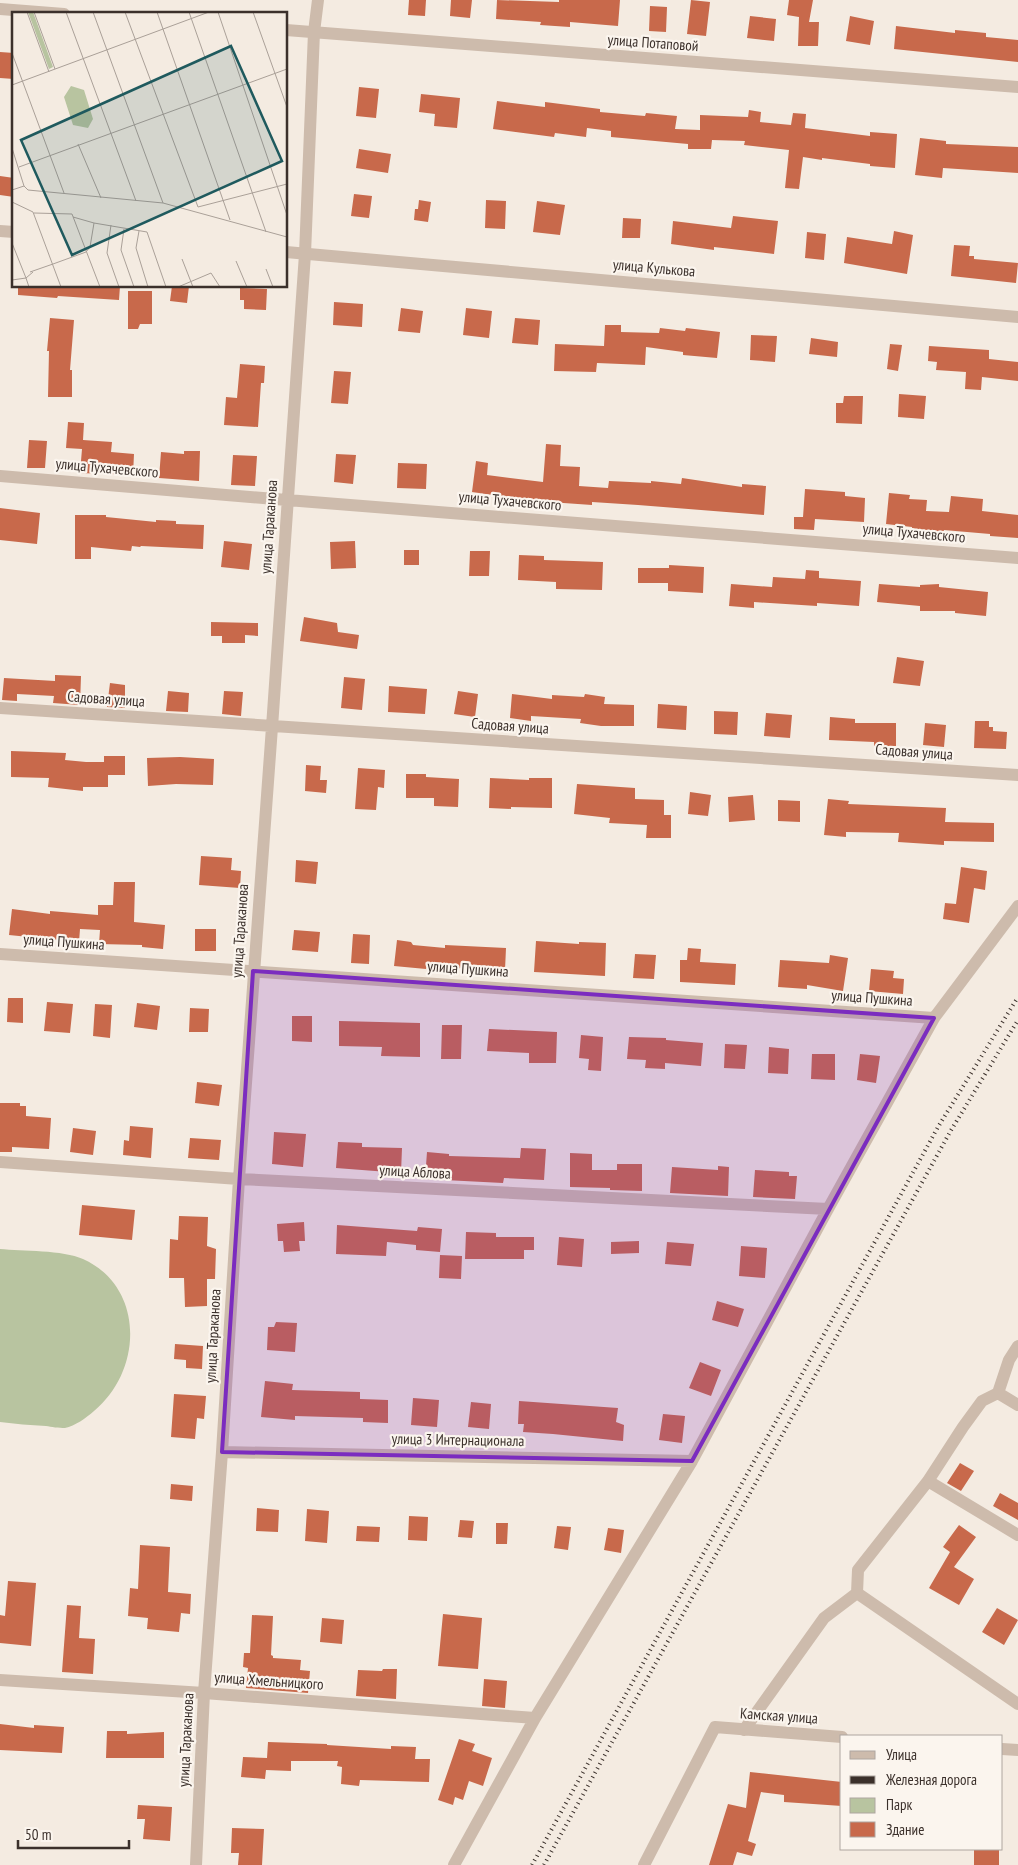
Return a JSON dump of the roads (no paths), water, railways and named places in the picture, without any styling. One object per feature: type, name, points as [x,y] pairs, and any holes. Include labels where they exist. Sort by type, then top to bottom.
[{"type":"street","name":"улица Тараканова","points":[[196,1865],[204,1693],[304,254],[314,32],[318,0]]},
{"type":"street","points":[[0,9],[38,12]]},
{"type":"street","name":"улица Потаповой","points":[[288,30],[1018,88]]},
{"type":"street","name":"улица Кулькова","points":[[288,252],[1018,317]]},
{"type":"street","name":"улица Тухачевского","points":[[0,476],[1018,558]]},
{"type":"street","name":"Садовая улица","points":[[0,708],[1018,775]]},
{"type":"street","points":[[454,1865],[535,1718],[692,1461],[934,1018],[1018,906]]},
{"type":"street","name":"улица Пушкина","points":[[0,954],[934,1018]]},
{"type":"street","name":"улица Аблова","points":[[0,1162],[239,1179],[828,1209]]},
{"type":"street","points":[[857,1593],[858,1570],[928,1481],[963,1426],[982,1401],[998,1393],[1009,1360],[1018,1346]]},
{"type":"street","points":[[998,1393],[1018,1405]]},
{"type":"street","name":"улица 3 Интернационала","points":[[222,1452],[692,1461]]},
{"type":"street","points":[[928,1481],[1018,1535]]},
{"type":"street","points":[[857,1593],[1018,1704]]},
{"type":"street","points":[[744,1730],[824,1618],[857,1593]]},
{"type":"street","name":"улица Хмельницкого","points":[[0,1680],[535,1718]]},
{"type":"street","name":"Камская улица","points":[[644,1865],[715,1728],[840,1737]]},
{"type":"street","points":[[1003,1749],[1018,1750]]},
{"type":"railway","points":[[532,1865],[938,1127],[1018,997]]},
{"type":"railway","points":[[544,1865],[950,1132],[1018,1020]]}]
